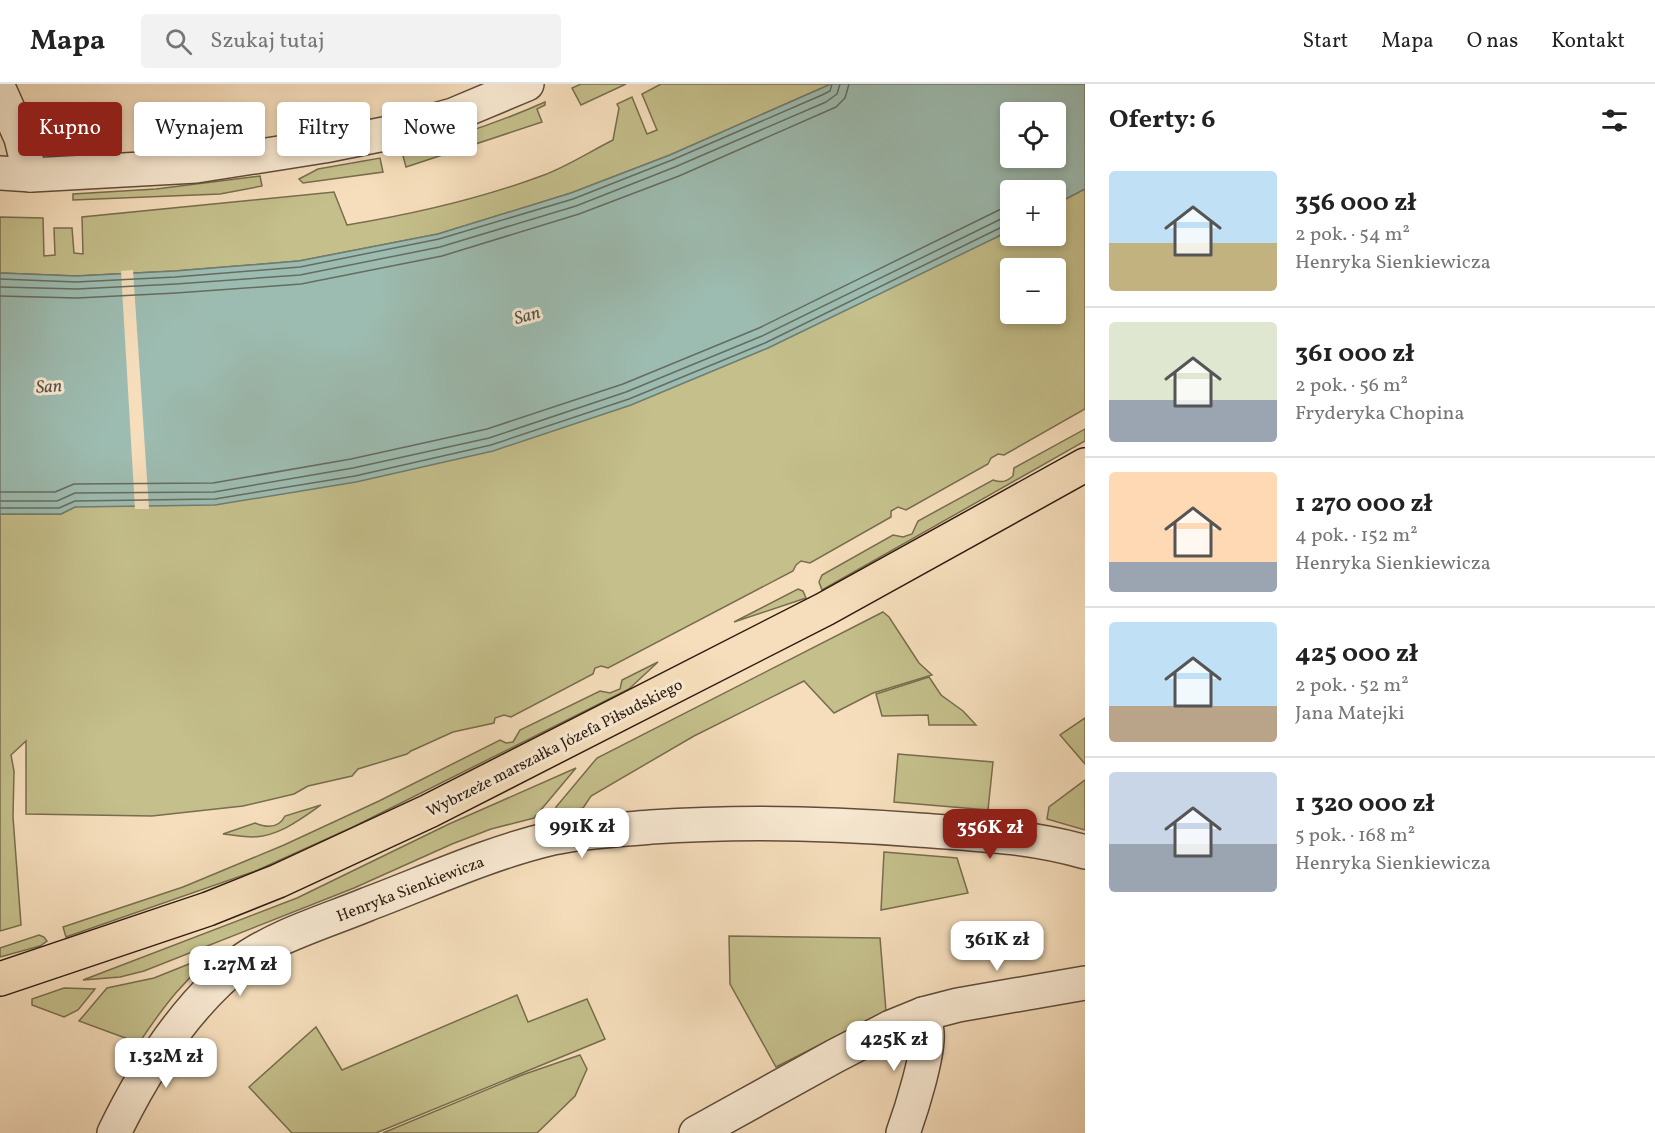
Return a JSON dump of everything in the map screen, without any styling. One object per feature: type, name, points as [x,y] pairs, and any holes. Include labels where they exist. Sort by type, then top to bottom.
[{"type":"main road","name":"Wybrzeże marszałka Józefa Piłsudskiego","points":[[0,979],[208,909],[278,881],[429,811],[825,609],[1085,465]]},
{"type":"street","points":[[0,91],[21,138],[15,174],[196,166],[324,146],[389,133],[453,116],[527,84]]},
{"type":"street","name":"Henryka Sienkiewicza","points":[[114,1133],[148,1069],[174,1031],[203,996],[239,963],[273,944],[322,923],[513,848],[557,837],[608,830],[748,823],[838,825],[991,835],[1030,840],[1085,852]]},
{"type":"street","points":[[696,1133],[836,1056],[923,1014],[958,1005],[1085,983]]},
{"type":"street","points":[[903,1133],[913,1104],[925,1052],[927,1033],[923,1014]]},
{"type":"shaded area","points":[[581,84],[626,84],[581,105],[572,88]]},
{"type":"shaded area","points":[[661,84],[831,84],[670,155],[571,193],[438,234],[299,261],[76,276],[0,273],[0,217],[43,218],[44,256],[55,255],[54,228],[72,228],[74,253],[83,254],[82,217],[334,192],[347,225],[422,211],[520,184],[571,163],[613,140],[619,108],[617,104],[632,97],[647,134],[657,130],[642,94]]},
{"type":"shaded area","points":[[545,102],[545,105],[537,109],[542,122],[477,144],[477,129]]},
{"type":"shaded area","points":[[403,156],[439,156],[406,167]]},
{"type":"shaded area","points":[[380,158],[383,172],[303,183],[299,179],[318,169]]},
{"type":"shaded area","points":[[260,176],[262,186],[220,194],[73,200],[73,194],[156,189]]},
{"type":"shaded area","points":[[1085,189],[1085,409],[1004,455],[998,454],[991,458],[988,464],[906,510],[898,507],[891,511],[891,517],[810,563],[801,561],[793,571],[608,668],[601,666],[595,668],[593,674],[511,717],[504,715],[495,718],[494,723],[453,732],[407,754],[358,769],[352,776],[308,786],[294,794],[243,806],[152,816],[26,814],[26,741],[11,755],[14,771],[13,817],[21,925],[0,931],[0,514],[61,514],[75,507],[1000,235],[1000,246],[1066,246],[1066,199]]},
{"type":"shaded area","points":[[1085,429],[1085,441],[822,590],[819,582],[822,575],[893,535],[903,537],[912,534],[918,521],[993,480],[1001,482],[1008,480],[1013,476],[1014,468]]},
{"type":"shaded area","points":[[798,589],[803,591],[806,598],[734,622]]},
{"type":"shaded area","points":[[883,612],[889,617],[919,663],[932,675],[873,693],[834,713],[804,681],[694,736],[591,796],[583,808],[556,813],[556,807],[597,758]]},
{"type":"shaded area","points":[[658,662],[629,689],[353,827],[258,870],[66,937],[63,927],[183,887],[284,845],[379,801],[500,740],[506,743],[513,742],[520,730],[600,691],[610,693],[620,689],[622,680]]},
{"type":"shaded area","points":[[929,677],[941,695],[963,711],[976,725],[929,725],[928,715],[882,716],[876,694]]},
{"type":"shaded area","points":[[1085,718],[1085,764],[1060,735]]},
{"type":"shaded area","points":[[898,754],[993,762],[988,810],[894,802]]},
{"type":"shaded area","points":[[576,768],[534,818],[491,829],[452,844],[354,888],[144,971],[120,977],[83,980],[297,898],[449,824]]},
{"type":"shaded area","points":[[1085,780],[1085,830],[1047,819],[1049,807]]},
{"type":"shaded area","points":[[321,805],[289,826],[271,834],[252,837],[223,834],[255,823],[264,826],[276,825],[285,816]]},
{"type":"shaded area","points":[[884,852],[957,858],[968,893],[881,910]]},
{"type":"shaded area","points":[[39,935],[47,941],[40,946],[0,957],[0,948]]},
{"type":"shaded area","points":[[729,936],[880,938],[886,1011],[776,1067],[730,984]]},
{"type":"shaded area","points":[[224,950],[187,980],[139,1043],[79,1021],[107,988],[154,978]]},
{"type":"shaded area","points":[[64,988],[95,989],[78,1010],[64,1017],[32,1005],[32,999]]},
{"type":"shaded area","points":[[517,995],[528,1022],[587,999],[605,1039],[376,1133],[292,1133],[249,1087],[316,1027],[342,1070]]},
{"type":"shaded area","points":[[580,1055],[587,1069],[575,1096],[537,1133],[383,1133],[522,1075]]},
{"type":"water","name":"San","points":[[831,84],[1085,84],[1085,189],[1066,199],[1066,180],[1000,180],[1000,235],[768,348],[631,405],[493,451],[356,482],[215,505],[75,507],[61,514],[0,514],[0,273],[76,276],[299,261],[438,234],[571,193],[670,155]]},
{"type":"pier","points":[[133,270],[149,509],[135,509],[121,271]]}]
